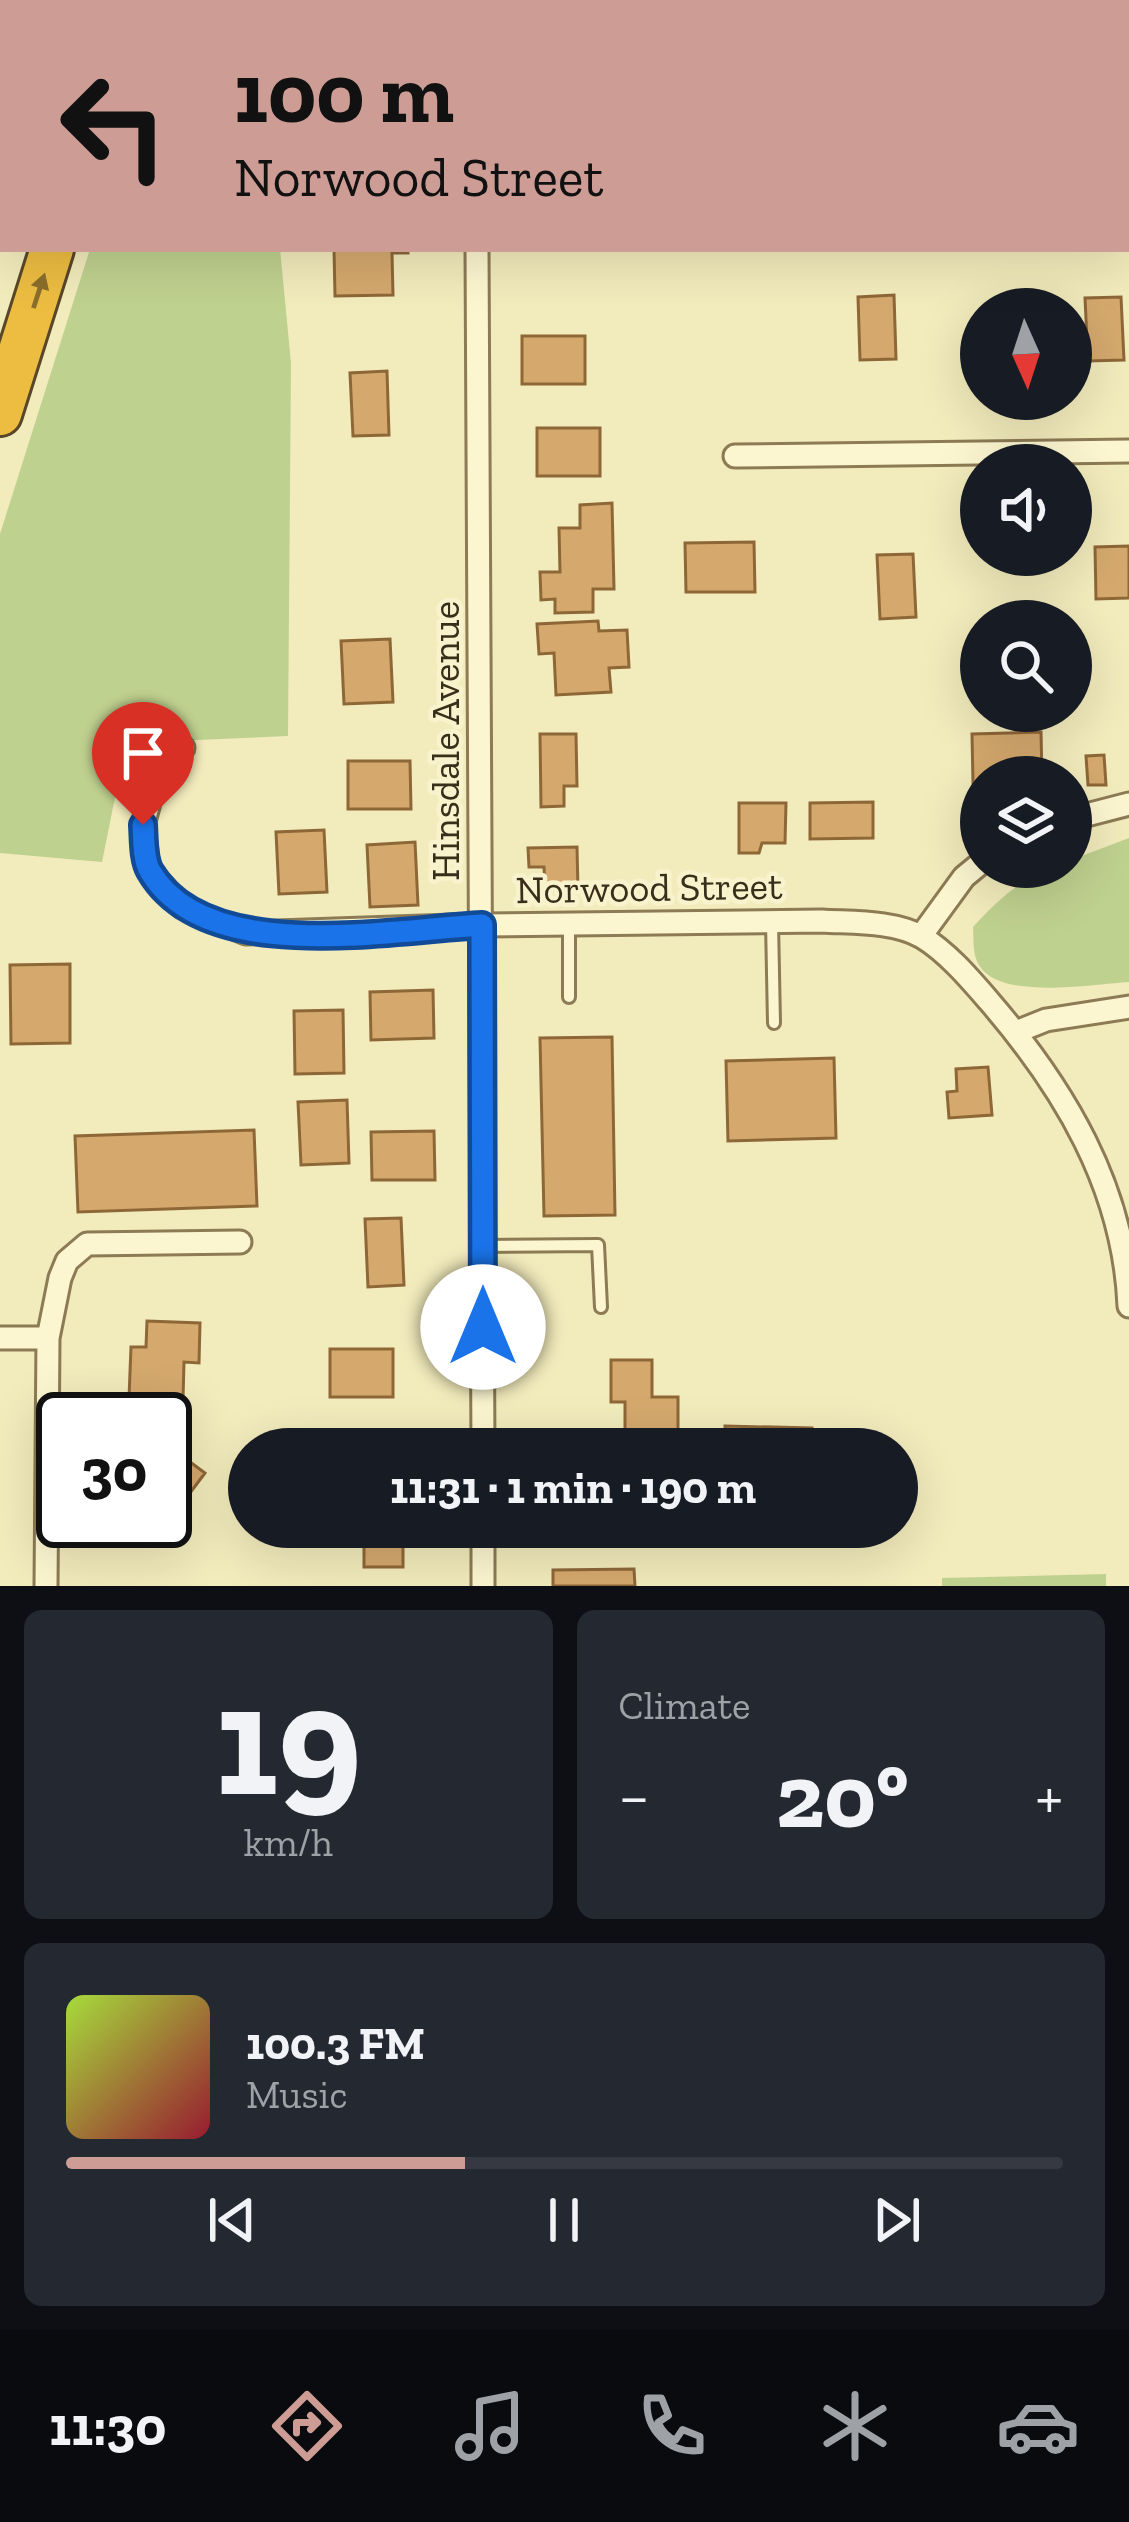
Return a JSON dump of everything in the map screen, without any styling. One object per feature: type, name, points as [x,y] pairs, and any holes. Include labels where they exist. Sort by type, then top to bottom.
[{"type":"highway","points":[[0,414],[51,252]]},
{"type":"street","name":"Hinsdale Avenue","points":[[477,252],[483,1428]]},
{"type":"street","points":[[735,456],[1129,452]]},
{"type":"street","name":"Norwood Street","points":[[183,748],[154,785],[143,825],[148,868],[182,907],[246,933],[772,922],[875,925],[921,936]]},
{"type":"street","points":[[1092,814],[1129,804]]},
{"type":"street","points":[[960,882],[921,936],[967,975],[1016,1032],[1076,1118],[1100,1171],[1117,1226],[1129,1306]]},
{"type":"street","points":[[1016,1032],[1046,1020],[1129,1006]]},
{"type":"street","points":[[46,1586],[48,1338],[67,1261],[87,1244],[240,1242]]},
{"type":"street","points":[[0,1338],[48,1338]]},
{"type":"street","points":[[483,1548],[483,1586]]},
{"type":"lane","points":[[772,922],[775,1023]]},
{"type":"lane","points":[[569,924],[569,998]]},
{"type":"lane","points":[[482,1246],[598,1245],[601,1307]]},
{"type":"green space","points":[[89,252],[280,252],[291,363],[288,736],[126,743],[102,862],[0,853],[0,534]]},
{"type":"green space","points":[[1129,838],[1129,982],[1026,987],[990,976],[974,951],[973,927],[1016,888],[1092,888],[1092,852]]},
{"type":"green space","points":[[1106,1574],[1106,1586],[942,1586],[942,1578]]},
{"type":"building","points":[[334,252],[408,252],[392,253],[393,295],[335,296]]},
{"type":"building","points":[[894,295],[896,359],[860,360],[858,297]]},
{"type":"building","points":[[1121,297],[1124,360],[1092,361],[1092,298]]},
{"type":"building","points":[[522,336],[585,336],[585,384],[522,384]]},
{"type":"building","points":[[387,371],[389,435],[353,436],[350,373]]},
{"type":"building","points":[[537,428],[600,428],[600,476],[537,476]]},
{"type":"building","points":[[612,503],[614,589],[593,589],[593,612],[555,613],[555,599],[541,600],[540,572],[560,572],[559,528],[580,528],[580,505]]},
{"type":"building","points":[[754,542],[755,592],[686,592],[685,543]]},
{"type":"building","points":[[1129,546],[1129,598],[1096,599],[1095,547]]},
{"type":"building","points":[[913,554],[916,617],[880,619],[877,555]]},
{"type":"building","points":[[598,621],[599,631],[627,630],[629,667],[609,668],[611,692],[556,695],[554,653],[539,654],[537,624]]},
{"type":"building","points":[[390,639],[393,702],[344,704],[341,641]]},
{"type":"building","points":[[1041,732],[1042,756],[972,756],[972,734]]},
{"type":"building","points":[[540,734],[576,734],[577,786],[564,786],[564,806],[541,807]]},
{"type":"building","points":[[1104,755],[1106,785],[1092,785],[1092,756],[1086,756]]},
{"type":"building","points":[[348,761],[410,761],[411,809],[348,809]]},
{"type":"building","points":[[873,802],[873,838],[810,839],[810,803]]},
{"type":"building","points":[[739,803],[786,803],[785,843],[762,843],[759,853],[739,853]]},
{"type":"building","points":[[324,830],[327,892],[279,894],[276,832]]},
{"type":"building","points":[[415,842],[418,905],[370,907],[367,845]]},
{"type":"building","points":[[577,847],[578,890],[545,890],[544,867],[529,867],[528,848]]},
{"type":"building","points":[[70,964],[70,1043],[11,1044],[10,965]]},
{"type":"building","points":[[433,990],[434,1038],[371,1040],[370,992]]},
{"type":"building","points":[[343,1010],[344,1073],[295,1074],[294,1011]]},
{"type":"building","points":[[612,1037],[615,1215],[544,1216],[540,1038]]},
{"type":"building","points":[[834,1058],[836,1138],[728,1141],[726,1061]]},
{"type":"building","points":[[988,1067],[992,1115],[949,1118],[947,1092],[957,1091],[956,1069]]},
{"type":"building","points":[[347,1100],[349,1163],[301,1165],[298,1102]]},
{"type":"building","points":[[254,1130],[257,1206],[78,1212],[75,1136]]},
{"type":"building","points":[[434,1131],[435,1180],[372,1180],[371,1132]]},
{"type":"building","points":[[401,1218],[404,1285],[368,1287],[365,1219]]},
{"type":"building","points":[[147,1321],[200,1323],[199,1363],[184,1362],[183,1392],[129,1392],[131,1347],[146,1347]]},
{"type":"building","points":[[330,1349],[393,1349],[393,1397],[330,1397]]},
{"type":"building","points":[[611,1360],[652,1360],[652,1397],[678,1397],[678,1428],[625,1428],[625,1402],[611,1402]]},
{"type":"building","points":[[192,1463],[205,1473],[192,1490]]},
{"type":"building","points":[[364,1548],[403,1548],[403,1567],[364,1567]]},
{"type":"building","points":[[634,1569],[635,1586],[553,1586],[553,1570]]},
{"type":"route","points":[[143,825],[148,868],[182,907],[246,933],[482,925],[483,1327]]}]
